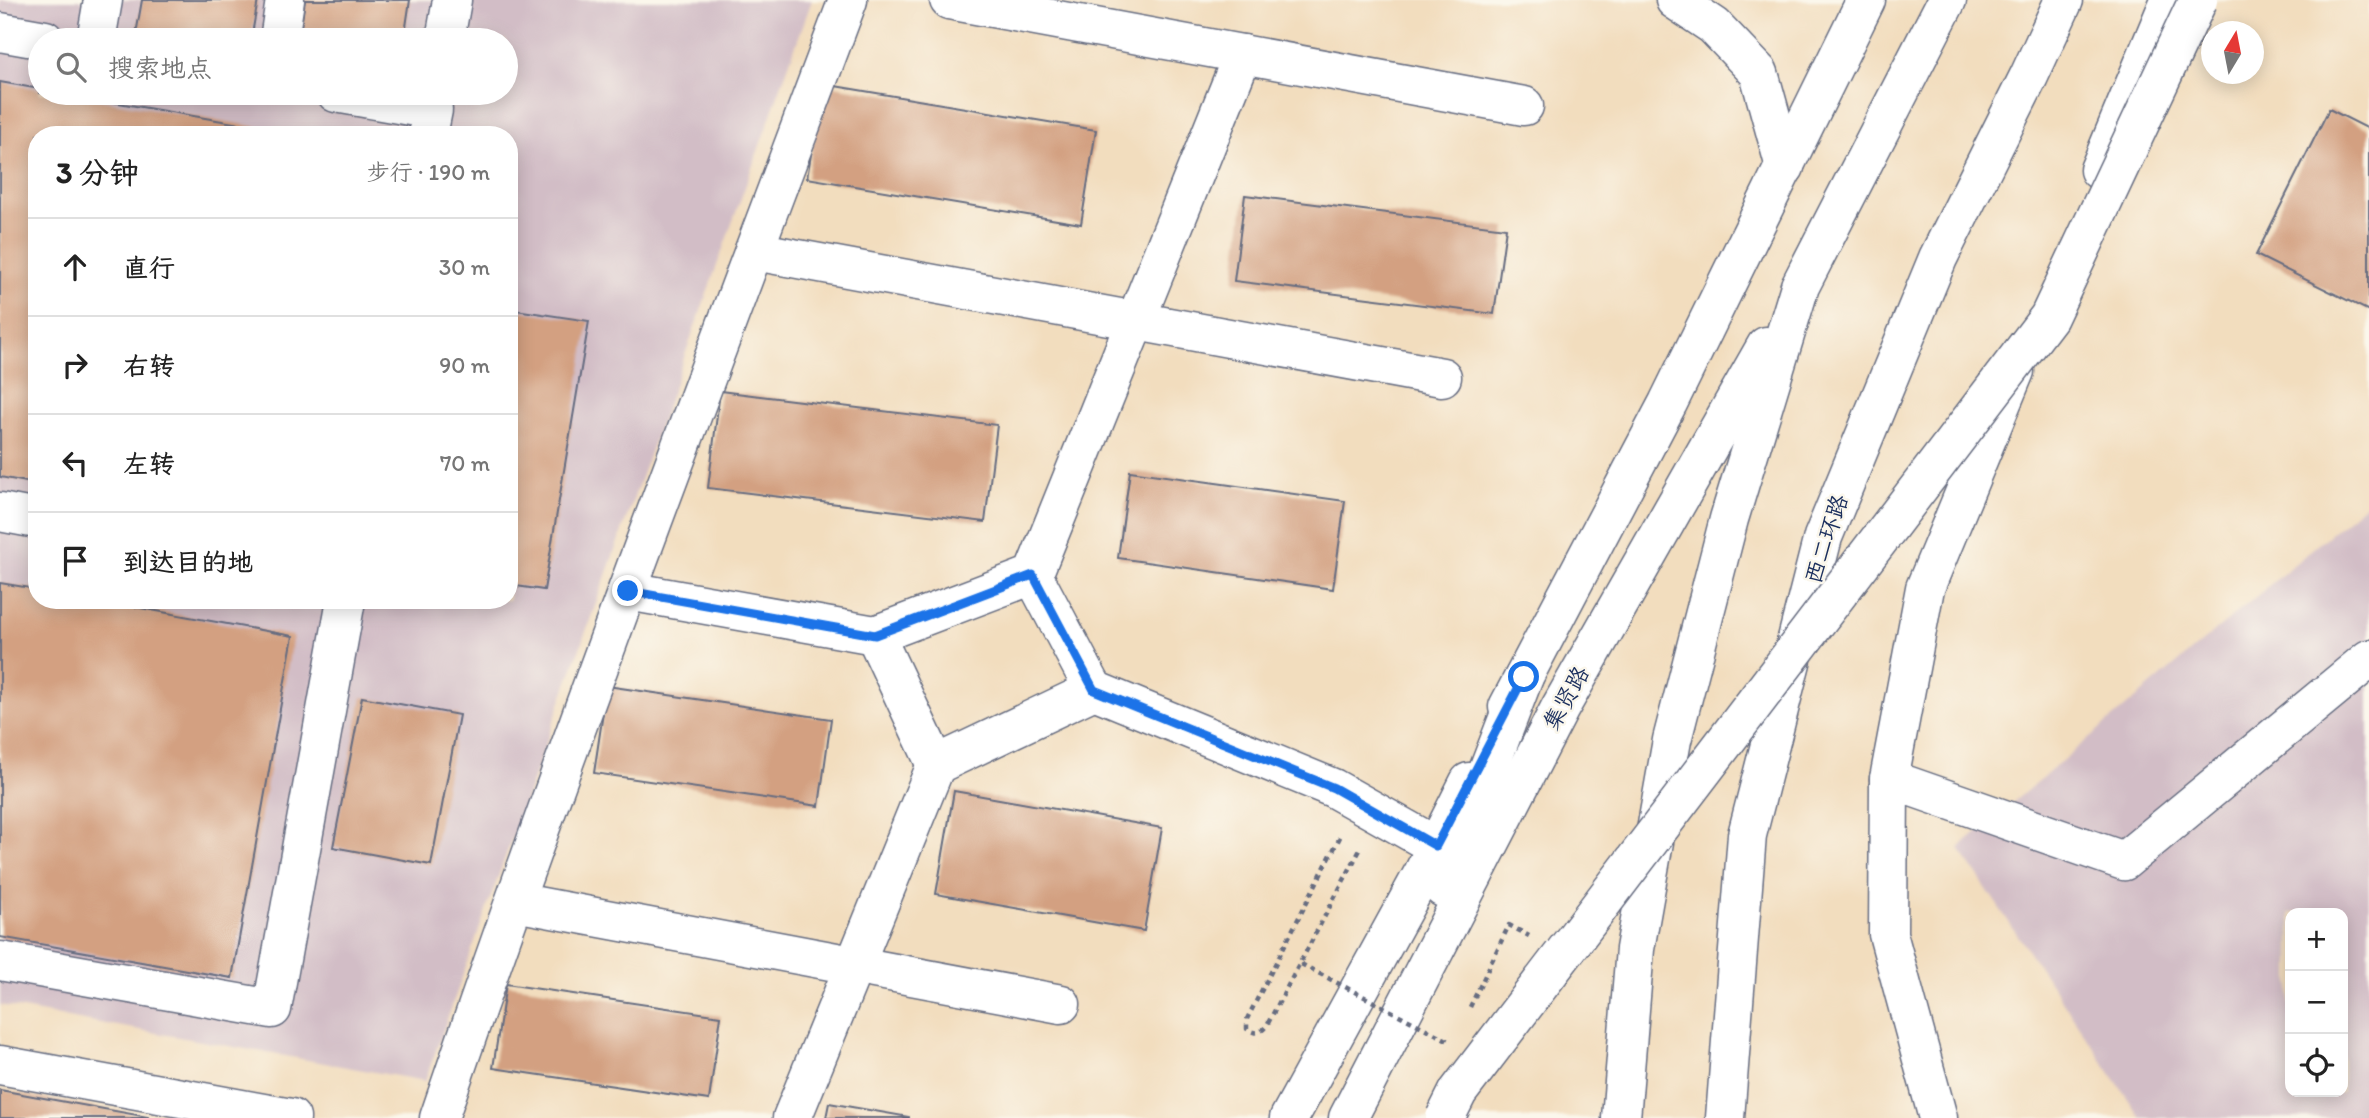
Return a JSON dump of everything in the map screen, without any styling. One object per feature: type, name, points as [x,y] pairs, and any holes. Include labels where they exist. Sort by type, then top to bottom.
[{"type":"main road","points":[[98,28],[103,0]]},
{"type":"main road","points":[[281,28],[285,0]]},
{"type":"main road","points":[[447,28],[452,0]]},
{"type":"main road","points":[[439,1118],[628,591],[848,0]]},
{"type":"main road","points":[[949,0],[1524,106]]},
{"type":"main road","points":[[1675,0],[1714,26],[1759,73],[1785,167]]},
{"type":"main road","points":[[1289,1118],[1436,846],[1668,403],[1866,0]]},
{"type":"main road","points":[[1621,1118],[1635,949],[1672,740],[1729,519],[1800,286],[1947,0]]},
{"type":"main road","name":"西二环路","points":[[1728,1110],[1747,835],[1823,537],[1938,258],[2064,0]]},
{"type":"main road","points":[[1938,1118],[1888,934],[1889,779],[1925,588],[2170,0]]},
{"type":"main road","points":[[1445,1118],[1467,1081],[2049,317],[2198,0]]},
{"type":"main road","points":[[0,32],[28,37]]},
{"type":"main road","points":[[628,591],[875,635],[1033,575],[1243,54]]},
{"type":"main road","points":[[394,105],[432,113]]},
{"type":"main road","points":[[754,251],[1442,377]]},
{"type":"main road","name":"集贤路","points":[[1348,1118],[1560,708],[1800,286]]},
{"type":"main road","points":[[0,512],[28,517]]},
{"type":"main road","points":[[1033,575],[1094,690],[1334,788],[1436,846]]},
{"type":"main road","points":[[0,961],[272,1009],[344,609]]},
{"type":"main road","points":[[875,635],[936,765]]},
{"type":"main road","points":[[1889,779],[2124,861],[2369,659]]},
{"type":"main road","points":[[1378,1059],[1524,677]]},
{"type":"main road","points":[[792,1118],[936,765],[1094,690]]},
{"type":"main road","points":[[515,902],[1061,1004]]},
{"type":"main road","points":[[0,1065],[290,1118]]},
{"type":"path","points":[[1324,869],[1247,1019],[1247,1029],[1257,1033],[1262,1031],[1301,964],[1364,841]]},
{"type":"path","points":[[1464,1019],[1509,925],[1535,940]]},
{"type":"path","points":[[1301,964],[1452,1042]]},
{"type":"shaded area","points":[[0,0],[812,0],[425,1081],[0,1005]]},
{"type":"shaded area","points":[[2369,501],[2369,1118],[2141,1118],[1959,848]]},
{"type":"building","points":[[142,0],[258,0],[253,28],[137,28]]},
{"type":"building","points":[[305,0],[410,0],[406,28],[301,28]]},
{"type":"building","points":[[0,82],[28,87],[28,105],[130,105],[252,126],[28,126],[28,482],[0,477]]},
{"type":"building","points":[[823,84],[1096,130],[1081,224],[807,178]]},
{"type":"building","points":[[2329,109],[2369,129],[2369,311],[2256,255]]},
{"type":"building","points":[[1245,195],[1506,228],[1494,314],[1234,281]]},
{"type":"building","points":[[518,310],[589,321],[544,590],[518,586]]},
{"type":"building","points":[[720,391],[997,425],[985,522],[708,488]]},
{"type":"building","points":[[1130,471],[1345,501],[1333,589],[1118,558]]},
{"type":"building","points":[[0,583],[28,588],[28,609],[146,609],[293,636],[232,978],[0,937]]},
{"type":"building","points":[[607,686],[831,719],[819,806],[594,773]]},
{"type":"building","points":[[362,697],[459,715],[431,865],[333,847]]},
{"type":"building","points":[[954,791],[1162,828],[1144,931],[936,894]]},
{"type":"building","points":[[506,984],[721,1016],[709,1100],[493,1068]]},
{"type":"building","points":[[0,1090],[148,1117],[148,1118],[0,1118]]},
{"type":"building","points":[[829,1103],[909,1117],[909,1118],[826,1118]]},
{"type":"route","points":[[628,591],[875,635],[1033,575],[1094,690],[1334,788],[1436,846],[1524,677]]}]
